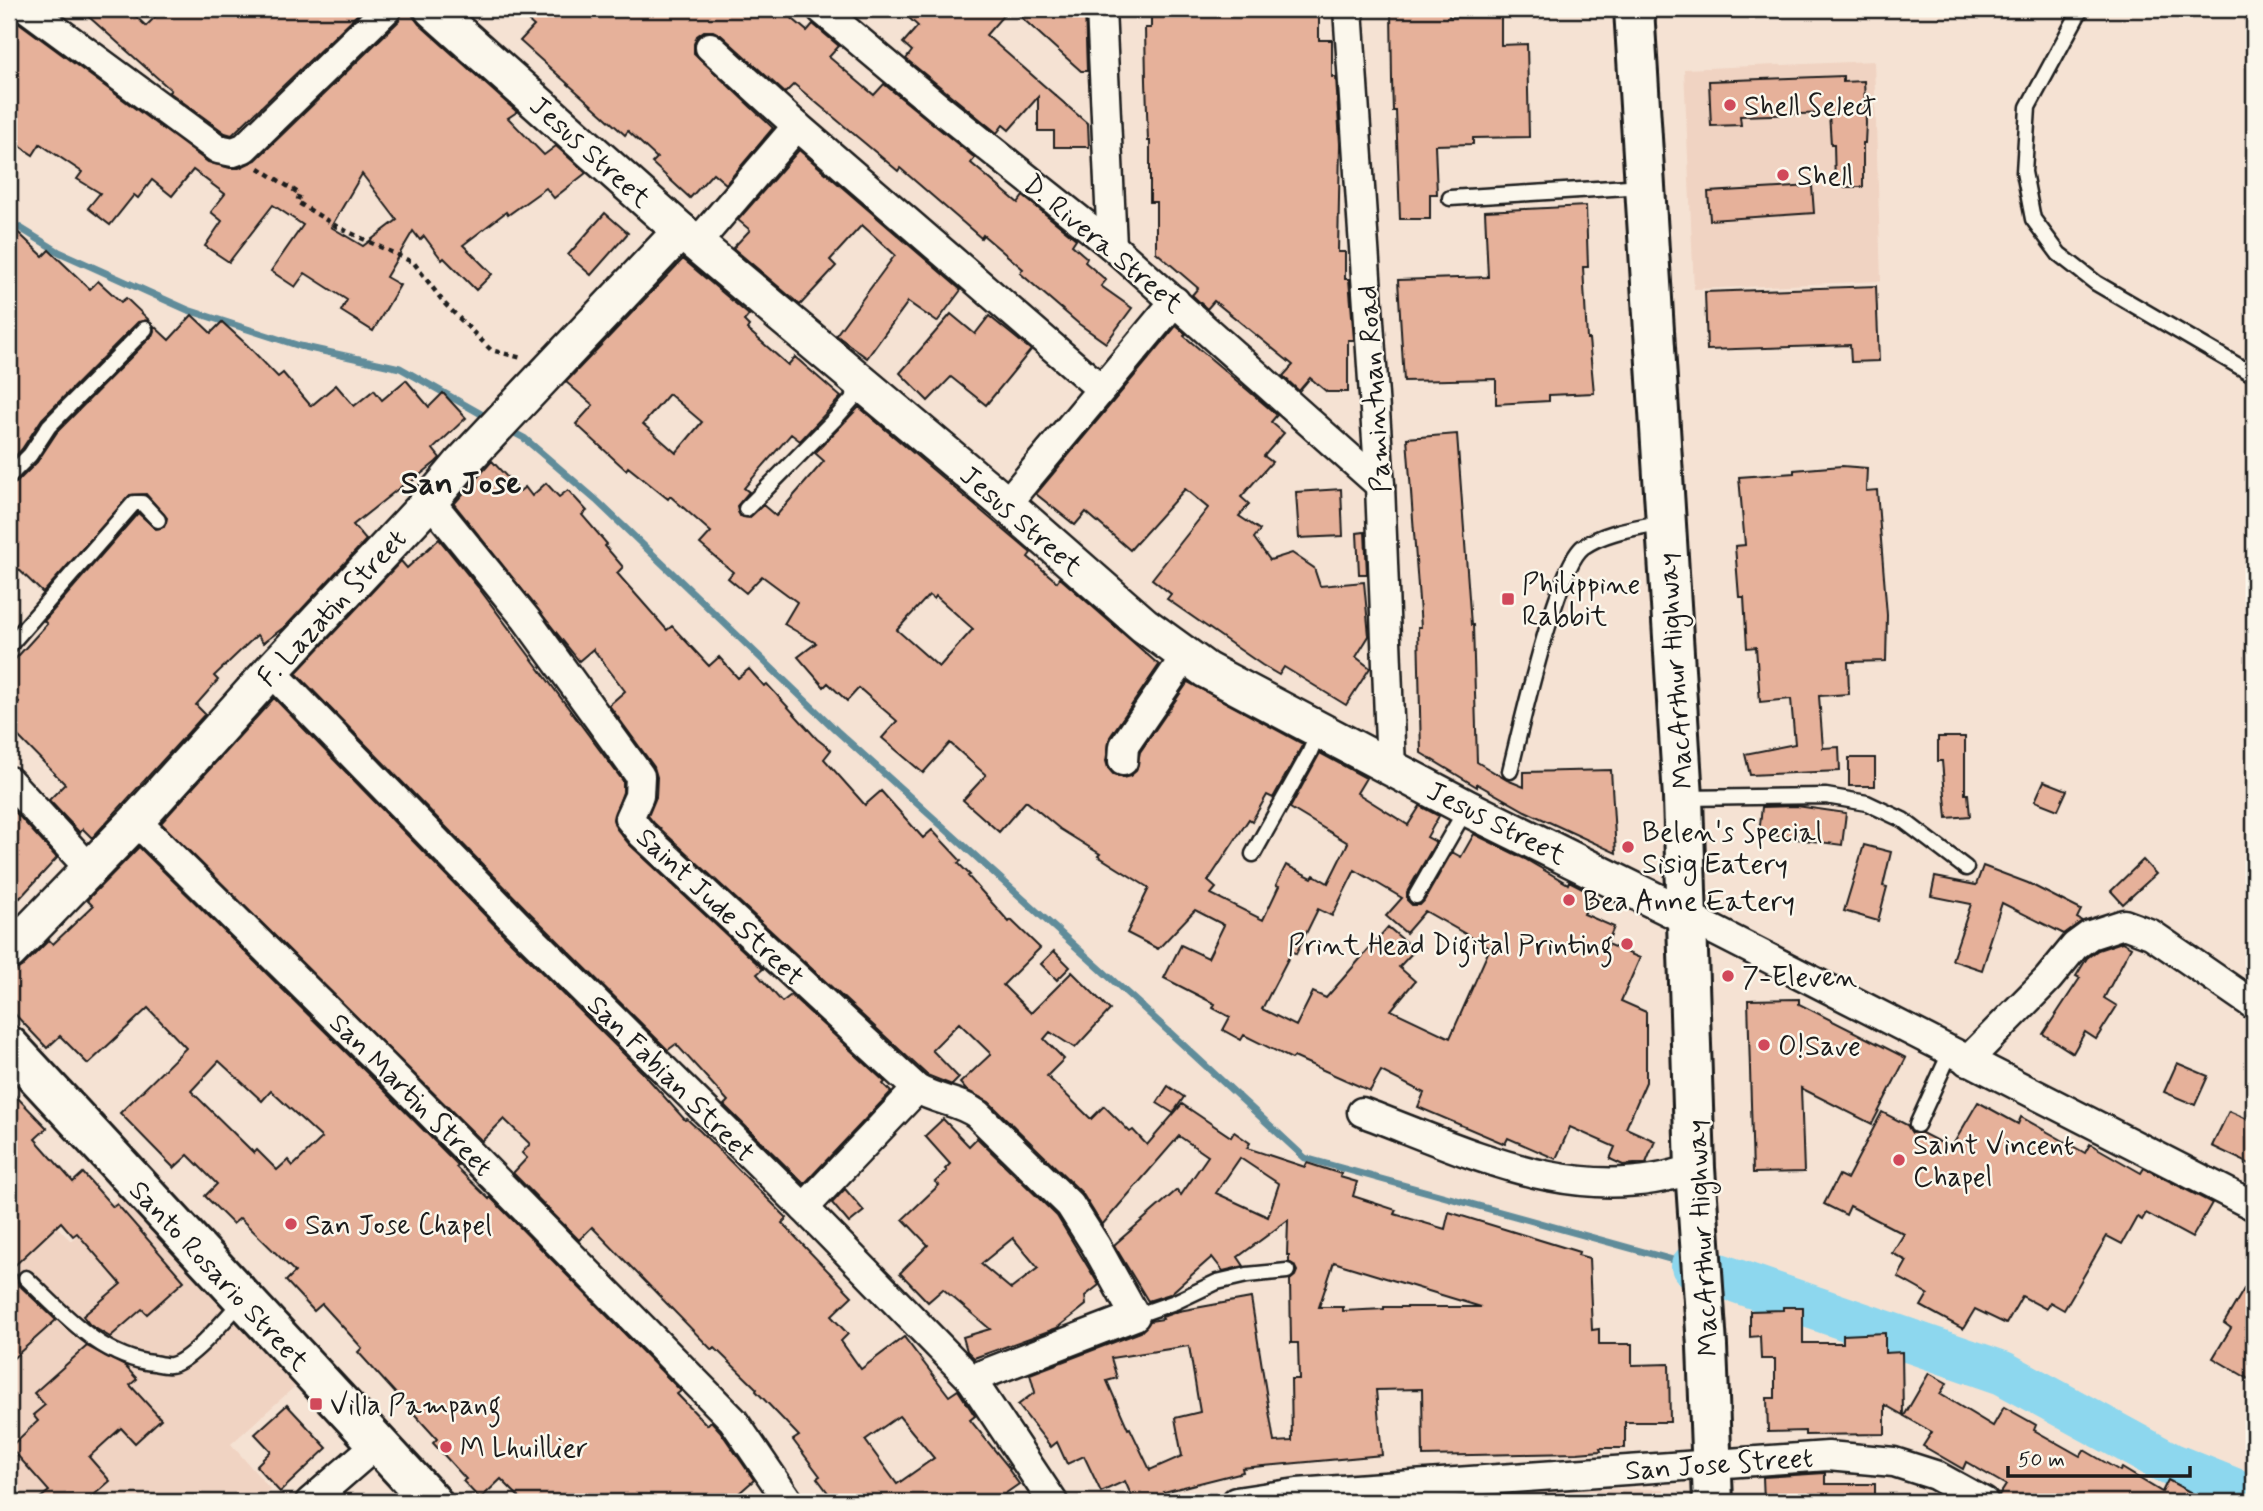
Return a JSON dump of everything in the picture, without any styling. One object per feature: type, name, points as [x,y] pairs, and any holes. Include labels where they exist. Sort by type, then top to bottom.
[{"type":"main road","name":"MacArthur Highway","points":[[1634,9],[1683,798],[1696,1176],[1707,1346],[1713,1502]]},
{"type":"main road","name":"Santo Rosario Street","points":[[11,1053],[432,1502]]},
{"type":"street","points":[[28,9],[218,149],[233,152],[244,148],[387,9]]},
{"type":"street","name":"Jesus Street","points":[[432,9],[689,238],[1185,657],[1391,769],[1688,917]]},
{"type":"street","name":"D. Rivera Street","points":[[821,9],[939,108],[1112,246],[1380,485]]},
{"type":"street","points":[[1101,9],[1112,246]]},
{"type":"street","name":"Pamintuan Road","points":[[1348,9],[1380,485],[1391,769]]},
{"type":"street","points":[[710,47],[797,126],[1100,388]]},
{"type":"street","points":[[689,238],[797,126]]},
{"type":"street","name":"F. Lazatin Street","points":[[9,952],[136,821],[461,464],[546,375],[689,238]]},
{"type":"street","points":[[1006,504],[1175,301]]},
{"type":"street","name":"Saint Jude Street","points":[[430,501],[526,620],[640,776],[639,796],[629,818],[642,834],[918,1089]]},
{"type":"street","points":[[1123,761],[1124,746],[1185,657]]},
{"type":"street","name":"San Fabian Street","points":[[271,671],[518,925],[804,1208],[971,1379],[1053,1502]]},
{"type":"street","points":[[9,781],[89,869]]},
{"type":"street","name":"San Martin Street","points":[[136,821],[383,1065],[733,1420],[789,1502]]},
{"type":"street","points":[[1688,917],[2254,1206]]},
{"type":"street","points":[[1959,1057],[2048,979],[2075,946],[2090,934],[2124,924],[2151,934],[2254,1005]]},
{"type":"street","points":[[804,1208],[918,1089],[934,1099],[964,1105],[977,1114],[1070,1205],[1135,1316],[971,1379]]},
{"type":"street","points":[[1362,1112],[1513,1168],[1566,1181],[1616,1183],[1696,1176]]},
{"type":"street","points":[[310,1502],[378,1443]]},
{"type":"street","name":"San Jose Street","points":[[1236,1502],[1297,1493],[1422,1493],[1711,1463],[1828,1456],[1894,1462],[1935,1475],[1984,1502]]},
{"type":"lane","points":[[2081,9],[2028,107],[2024,172],[2033,219],[2059,254],[2096,283],[2254,375]]},
{"type":"lane","points":[[1450,198],[1645,186]]},
{"type":"lane","points":[[9,477],[30,456],[48,426],[145,329]]},
{"type":"lane","points":[[746,509],[865,385]]},
{"type":"lane","points":[[9,646],[134,503],[142,503],[158,520]]},
{"type":"lane","points":[[1510,771],[1539,657],[1566,571],[1580,549],[1603,536],[1664,522]]},
{"type":"lane","points":[[1252,854],[1320,730]]},
{"type":"lane","points":[[1683,798],[1756,799],[1814,796],[1847,798],[1867,803],[1903,820],[1966,869]]},
{"type":"lane","points":[[1416,896],[1467,808]]},
{"type":"lane","points":[[1917,1125],[1959,1057]]},
{"type":"lane","points":[[1135,1316],[1175,1302],[1217,1282],[1247,1275],[1287,1271]]},
{"type":"lane","points":[[26,1278],[77,1327],[139,1362],[171,1365],[190,1355],[243,1300]]},
{"type":"path","points":[[233,152],[300,194],[298,202],[313,214],[414,263],[445,304],[491,350],[546,375]]},
{"type":"shaded area","name":"Shell","points":[[1874,61],[1881,281],[1694,289],[1684,69]]},
{"type":"shaded area","points":[[9,1178],[71,1241],[118,1196],[302,1380],[231,1444],[270,1489],[255,1502],[9,1502]]},
{"type":"shaded area","points":[[1664,1489],[1664,1502],[1499,1502],[1499,1490]]},
{"type":"building","points":[[9,9],[12,9],[18,22],[208,162],[239,168],[256,160],[399,21],[403,9],[412,9],[419,24],[517,112],[508,118],[544,155],[556,146],[586,173],[554,198],[546,188],[508,215],[506,212],[463,245],[492,274],[476,290],[444,258],[442,260],[424,236],[420,240],[413,231],[386,277],[400,285],[373,331],[341,311],[347,300],[305,273],[295,287],[271,271],[303,225],[273,205],[229,262],[205,246],[222,221],[211,212],[225,194],[193,170],[172,196],[152,180],[138,198],[134,195],[110,225],[88,208],[100,193],[77,179],[82,172],[40,144],[33,155],[9,139]],"holes":[[[362,174],[397,220],[363,246],[331,227]]]},
{"type":"building","points":[[80,9],[128,9],[146,26],[163,9],[363,9],[232,135],[225,133],[169,92],[171,90]]},
{"type":"building","points":[[514,9],[781,9],[807,31],[813,24],[839,46],[829,57],[874,95],[884,84],[975,158],[971,163],[1018,203],[1023,196],[1076,239],[1072,245],[1087,258],[1085,262],[1106,280],[1101,286],[1132,308],[1106,343],[1079,324],[1020,273],[1023,269],[983,235],[981,238],[900,168],[898,171],[794,84],[785,93],[721,35],[713,31],[704,31],[697,36],[694,53],[773,128],[726,184],[713,173],[690,198],[652,163],[657,158],[628,131],[625,135],[520,41],[534,26]]},
{"type":"building","points":[[899,9],[1009,9],[986,35],[1088,124],[1089,147],[1054,147],[1054,131],[1038,131],[1038,97],[1009,130],[1003,125],[997,133],[906,59],[912,51],[903,43],[918,26]]},
{"type":"building","points":[[1012,9],[1085,9],[1087,71],[1081,71]]},
{"type":"building","points":[[1151,9],[1319,9],[1319,40],[1332,40],[1332,77],[1336,77],[1340,144],[1338,252],[1345,252],[1345,279],[1349,279],[1354,340],[1348,340],[1348,392],[1327,392],[1310,378],[1299,391],[1283,376],[1293,365],[1214,301],[1207,309],[1192,295],[1198,288],[1156,252],[1156,202],[1150,202],[1146,81],[1145,28],[1151,28]]},
{"type":"building","points":[[1391,9],[1449,9],[1449,17],[1501,15],[1501,45],[1527,44],[1529,137],[1473,138],[1473,144],[1435,145],[1437,194],[1430,194],[1430,219],[1400,219],[1396,111],[1393,111]]},
{"type":"building","points":[[1843,76],[1843,82],[1864,81],[1866,123],[1863,187],[1835,187],[1834,144],[1831,144],[1829,113],[1740,116],[1741,125],[1711,126],[1709,81]]},
{"type":"building","points":[[799,150],[961,290],[937,322],[908,302],[867,358],[836,335],[895,255],[862,225],[830,260],[836,266],[800,305],[733,248],[750,230],[738,220]]},
{"type":"building","points":[[1812,186],[1814,213],[1710,220],[1708,192]]},
{"type":"building","points":[[1586,206],[1588,267],[1583,267],[1587,339],[1594,393],[1549,395],[1549,401],[1496,404],[1496,379],[1404,381],[1398,280],[1488,277],[1485,211]]},
{"type":"building","points":[[605,213],[628,233],[591,275],[568,255]]},
{"type":"building","points":[[9,224],[43,256],[49,250],[90,289],[98,281],[121,302],[126,298],[149,320],[138,322],[42,419],[9,463]]},
{"type":"building","points":[[683,259],[749,315],[744,321],[749,326],[747,329],[788,365],[795,357],[841,397],[800,441],[791,434],[744,488],[749,492],[737,506],[740,516],[749,518],[763,505],[776,516],[824,461],[815,453],[859,407],[1031,553],[1028,557],[1057,582],[1060,578],[1159,665],[1110,737],[1106,761],[1113,774],[1123,778],[1136,771],[1140,752],[1188,682],[1303,744],[1273,798],[1267,795],[1252,821],[1249,819],[1208,881],[1216,888],[1211,894],[1263,920],[1286,865],[1328,883],[1348,843],[1290,808],[1320,753],[1366,778],[1357,793],[1408,825],[1420,806],[1439,816],[1427,837],[1436,842],[1407,892],[1407,900],[1412,905],[1420,905],[1424,901],[1452,852],[1461,857],[1474,834],[1568,884],[1569,881],[1594,894],[1584,914],[1614,927],[1607,944],[1640,958],[1621,1001],[1646,1012],[1646,1082],[1626,1128],[1655,1141],[1646,1163],[1623,1165],[1610,1159],[1615,1147],[1570,1127],[1556,1159],[1508,1138],[1505,1144],[1418,1107],[1424,1093],[1381,1071],[1370,1091],[1294,1057],[1292,1059],[1244,1035],[1241,1040],[1223,1030],[1230,1017],[1213,1008],[1215,1004],[1164,978],[1181,945],[1208,958],[1224,925],[1195,910],[1158,949],[1127,933],[1149,888],[1098,856],[1100,854],[1060,829],[1026,801],[999,832],[963,800],[986,775],[950,743],[923,773],[882,738],[897,721],[859,688],[847,701],[828,683],[824,687],[798,657],[816,643],[784,624],[797,602],[762,576],[746,593],[728,578],[733,572],[700,544],[711,532],[670,496],[668,499],[628,467],[626,470],[576,424],[593,405],[566,382]],"holes":[[[669,394],[702,422],[676,453],[643,424]],[[929,595],[934,599],[936,596],[973,629],[939,667],[897,630]],[[1355,870],[1402,898],[1386,916],[1406,933],[1425,911],[1490,948],[1450,1038],[1391,1010],[1415,981],[1399,967],[1415,950],[1388,927],[1326,998],[1313,992],[1296,1026],[1262,1009],[1292,951],[1296,954],[1318,909],[1332,916]]]},
{"type":"building","points":[[1876,286],[1879,361],[1851,362],[1850,345],[1707,350],[1705,292]]},
{"type":"building","points":[[951,314],[975,334],[989,316],[1031,350],[986,405],[951,377],[928,401],[900,373]]},
{"type":"building","points":[[192,315],[211,333],[222,322],[278,377],[283,373],[311,406],[336,385],[354,406],[374,390],[382,400],[406,380],[429,407],[443,393],[466,418],[433,449],[440,458],[436,462],[353,525],[366,540],[287,625],[263,643],[257,635],[214,676],[218,680],[196,705],[205,714],[92,838],[83,829],[80,833],[49,800],[65,784],[9,727],[9,712],[19,702],[9,692],[9,666],[47,624],[44,621],[138,513],[156,529],[164,527],[167,518],[146,494],[130,495],[43,593],[9,560],[9,485],[16,483],[37,462],[57,432],[152,336],[153,325],[169,340]]},
{"type":"building","points":[[1176,326],[1186,334],[1184,336],[1277,415],[1271,422],[1284,433],[1264,456],[1272,462],[1241,497],[1249,504],[1239,516],[1260,530],[1254,538],[1270,560],[1292,553],[1314,568],[1320,586],[1364,582],[1369,636],[1356,657],[1370,668],[1346,705],[1284,667],[1279,675],[1262,665],[1167,599],[1171,594],[1152,579],[1208,508],[1185,489],[1130,550],[1086,512],[1075,525],[1036,494]]},
{"type":"building","points":[[1457,434],[1473,625],[1477,762],[1524,787],[1524,772],[1611,770],[1616,853],[1525,811],[1477,784],[1477,787],[1421,753],[1418,627],[1421,627],[1407,438]]},
{"type":"building","points":[[492,461],[520,491],[525,487],[532,496],[546,483],[559,497],[568,490],[587,511],[582,515],[623,567],[617,573],[667,630],[672,626],[709,666],[719,657],[738,678],[749,669],[764,686],[767,684],[817,739],[831,750],[824,759],[865,805],[881,791],[923,838],[932,830],[961,861],[958,863],[970,875],[968,876],[1009,922],[1011,920],[1040,948],[1003,985],[1031,1013],[1072,972],[1110,1010],[1075,1048],[1050,1032],[1044,1039],[1064,1059],[1047,1076],[1091,1119],[1104,1106],[1147,1145],[1182,1104],[1231,1137],[1234,1132],[1250,1143],[1247,1148],[1305,1167],[1307,1163],[1357,1182],[1353,1196],[1396,1210],[1394,1214],[1445,1229],[1449,1212],[1579,1252],[1578,1255],[1589,1258],[1592,1330],[1599,1329],[1599,1344],[1632,1344],[1632,1365],[1669,1364],[1670,1422],[1625,1422],[1625,1448],[1600,1448],[1601,1451],[1577,1453],[1423,1456],[1422,1389],[1376,1390],[1382,1455],[1242,1468],[1243,1472],[1164,1492],[1166,1496],[1153,1502],[1134,1502],[1125,1481],[1101,1492],[1084,1456],[1067,1464],[1057,1442],[1051,1447],[1018,1405],[1035,1392],[1030,1374],[1141,1332],[1150,1321],[1163,1319],[1162,1317],[1179,1311],[1251,1298],[1274,1442],[1292,1441],[1291,1379],[1299,1379],[1298,1343],[1291,1343],[1290,1280],[1297,1271],[1287,1255],[1288,1220],[1238,1257],[1244,1266],[1223,1271],[1212,1257],[1170,1294],[1148,1301],[1114,1245],[1177,1190],[1181,1195],[1208,1156],[1179,1136],[1102,1225],[1082,1193],[989,1102],[966,1090],[960,1083],[991,1054],[959,1023],[932,1050],[959,1078],[952,1085],[927,1075],[648,816],[656,797],[657,777],[654,767],[609,705],[625,691],[593,649],[579,661],[454,504]],"holes":[[[1240,1158],[1279,1184],[1268,1217],[1216,1193]],[[1334,1262],[1481,1307],[1384,1307],[1343,1311],[1343,1307],[1319,1307]],[[1189,1346],[1200,1412],[1175,1418],[1182,1456],[1150,1470],[1107,1381],[1117,1378],[1111,1358]]]},
{"type":"building","points":[[1842,466],[1867,468],[1866,491],[1877,490],[1887,615],[1886,661],[1848,662],[1849,694],[1819,696],[1823,748],[1839,747],[1840,771],[1750,775],[1745,754],[1795,744],[1791,699],[1760,702],[1756,647],[1747,648],[1744,597],[1739,597],[1735,546],[1745,545],[1739,477]]},
{"type":"building","points":[[1341,489],[1343,536],[1299,538],[1296,492]]},
{"type":"building","points":[[1365,532],[1367,574],[1359,574],[1357,533]]},
{"type":"building","points":[[439,539],[623,781],[623,792],[613,819],[616,828],[629,844],[763,969],[757,974],[782,1002],[791,995],[885,1082],[883,1084],[891,1092],[804,1184],[724,1105],[728,1101],[676,1044],[668,1050],[296,673],[401,561],[407,568]]},
{"type":"building","points":[[274,698],[506,937],[643,1073],[685,1120],[700,1131],[787,1218],[782,1223],[852,1296],[831,1316],[848,1334],[841,1341],[861,1369],[904,1337],[949,1396],[958,1390],[975,1416],[970,1420],[1019,1484],[993,1502],[835,1502],[817,1478],[820,1476],[793,1440],[799,1436],[757,1389],[715,1348],[712,1350],[592,1227],[579,1240],[513,1173],[527,1158],[522,1153],[530,1144],[504,1119],[482,1141],[161,823]],"holes":[[[899,1416],[934,1458],[897,1484],[865,1440]]]},
{"type":"building","points":[[1938,737],[1965,737],[1965,794],[1968,794],[1970,816],[1947,818],[1942,761],[1938,761]]},
{"type":"building","points":[[1849,758],[1875,758],[1875,786],[1849,786]]},
{"type":"building","points":[[2044,781],[2067,790],[2058,810],[2035,801]]},
{"type":"building","points":[[9,805],[57,858],[20,898],[9,888]]},
{"type":"building","points":[[1797,806],[1846,813],[1842,845],[1759,834],[1762,807]]},
{"type":"building","points":[[1864,845],[1891,852],[1883,886],[1887,887],[1878,921],[1844,911]]},
{"type":"building","points":[[139,847],[681,1391],[677,1394],[707,1425],[711,1421],[754,1480],[738,1494],[746,1502],[524,1502],[501,1479],[480,1499],[463,1481],[466,1479],[433,1443],[437,1439],[358,1352],[362,1348],[322,1304],[314,1311],[286,1281],[295,1272],[240,1218],[233,1224],[205,1196],[217,1184],[188,1155],[174,1168],[120,1113],[186,1048],[148,1008],[88,1064],[60,1036],[47,1048],[9,1008],[9,973],[23,966],[49,940],[53,944],[93,906],[87,900]],"holes":[[[219,1061],[262,1101],[271,1091],[322,1138],[293,1166],[288,1160],[277,1170],[257,1150],[254,1153],[191,1091]]]},
{"type":"building","points":[[2143,860],[2156,874],[2123,904],[2111,891]]},
{"type":"building","points":[[1983,866],[2028,883],[2081,910],[2077,918],[2082,921],[2064,934],[2002,903],[1982,970],[1952,960],[1971,904],[1931,896],[1935,877],[1976,885]]},
{"type":"building","points":[[2122,942],[2131,947],[2104,998],[2117,1006],[2096,1039],[2085,1032],[2073,1053],[2043,1034],[2080,978],[2076,976],[2087,958],[2098,950]]},
{"type":"building","points":[[1054,951],[1070,967],[1057,980],[1041,964]]},
{"type":"building","points":[[1799,999],[1799,1004],[1906,1058],[1872,1124],[1801,1088],[1804,1172],[1753,1173],[1748,1000]]},
{"type":"building","points":[[2177,1063],[2208,1076],[2195,1105],[2164,1092]]},
{"type":"building","points":[[1168,1086],[1184,1097],[1173,1113],[1157,1103]]},
{"type":"building","points":[[9,1089],[47,1128],[35,1139],[73,1182],[83,1173],[113,1207],[117,1204],[184,1281],[147,1314],[142,1309],[110,1337],[90,1325],[83,1316],[121,1284],[77,1233],[73,1236],[61,1222],[11,1269],[17,1276],[19,1285],[56,1320],[9,1362]]},
{"type":"building","points":[[1978,1102],[2018,1124],[2021,1117],[2085,1153],[2090,1144],[2141,1173],[2144,1168],[2212,1203],[2192,1238],[2146,1213],[2142,1220],[2137,1217],[2122,1244],[2107,1236],[2064,1310],[2050,1302],[2046,1309],[2022,1296],[2006,1324],[1975,1309],[1963,1329],[1921,1306],[1928,1294],[1898,1277],[1907,1261],[1892,1253],[1904,1234],[1850,1206],[1846,1215],[1824,1204],[1839,1175],[1847,1179],[1882,1112],[1907,1125],[1912,1133],[1922,1133],[1951,1148]]},
{"type":"building","points":[[2229,1111],[2254,1122],[2254,1166],[2212,1146]]},
{"type":"building","points":[[943,1119],[969,1146],[977,1138],[1057,1216],[1099,1285],[1085,1296],[1086,1305],[1057,1328],[974,1358],[967,1351],[963,1337],[990,1329],[943,1289],[928,1302],[900,1273],[928,1245],[903,1219],[939,1185],[935,1182],[947,1171],[945,1169],[950,1164],[925,1136]],"holes":[[[1013,1238],[1038,1268],[1011,1289],[981,1264]]]},
{"type":"building","points":[[845,1189],[864,1211],[849,1223],[832,1203]]},
{"type":"building","points":[[2254,1272],[2254,1382],[2213,1358],[2231,1328],[2224,1323]]},
{"type":"building","points":[[1783,1307],[1803,1307],[1803,1343],[1843,1343],[1843,1335],[1885,1333],[1885,1353],[1902,1352],[1903,1415],[1885,1405],[1885,1434],[1805,1435],[1805,1431],[1768,1432],[1767,1398],[1775,1398],[1775,1359],[1761,1359],[1760,1336],[1750,1337],[1750,1311],[1783,1310]]},
{"type":"building","points":[[87,1346],[125,1366],[137,1379],[130,1385],[161,1419],[135,1443],[121,1428],[89,1457],[110,1481],[86,1502],[35,1502],[49,1491],[10,1447],[38,1421],[33,1415],[45,1405],[34,1393]]},
{"type":"building","points":[[1929,1373],[1947,1383],[1940,1394],[1993,1426],[2004,1407],[2036,1425],[2034,1430],[2080,1456],[2084,1450],[2120,1471],[2122,1468],[2162,1492],[2168,1480],[2208,1502],[2001,1502],[1999,1496],[2006,1485],[1966,1462],[1963,1469],[1923,1446],[1932,1432],[1904,1416]]},
{"type":"building","points":[[287,1405],[327,1448],[280,1492],[256,1466],[271,1451],[255,1434]]},
{"type":"building","points":[[1825,1473],[1825,1484],[1875,1484],[1875,1502],[1764,1502],[1763,1477]]},
{"type":"waterway","points":[[9,221],[59,252],[188,310],[300,346],[400,368],[490,419]]},
{"type":"waterway","points":[[507,429],[524,438],[596,500],[837,731],[1305,1158],[1691,1265]]},
{"type":"waterway","points":[[1693,1266],[2003,1373],[2172,1465],[2254,1498]]},
{"type":"place","name":"Shell Select","points":[[1730,105]]},
{"type":"place","name":"Shell","points":[[1783,175]]},
{"type":"place","name":"Philippine Rabbit","points":[[1508,599]]},
{"type":"place","name":"Belen's Special Sisig Eatery","points":[[1628,847]]},
{"type":"place","name":"Bea Anne Eatery","points":[[1569,900]]},
{"type":"place","name":"Print Head Digital Printing","points":[[1627,944]]},
{"type":"place","name":"7-Eleven","points":[[1728,976]]},
{"type":"place","name":"O!Save","points":[[1764,1045]]},
{"type":"place","name":"Saint Vincent Chapel","points":[[1899,1160]]},
{"type":"place","name":"San Jose Chapel","points":[[291,1224]]},
{"type":"place","name":"Villa Pampang","points":[[316,1404]]},
{"type":"place","name":"M Lhuillier","points":[[446,1447]]},
{"type":"district","name":"San Jose","points":[[461,482]]}]
